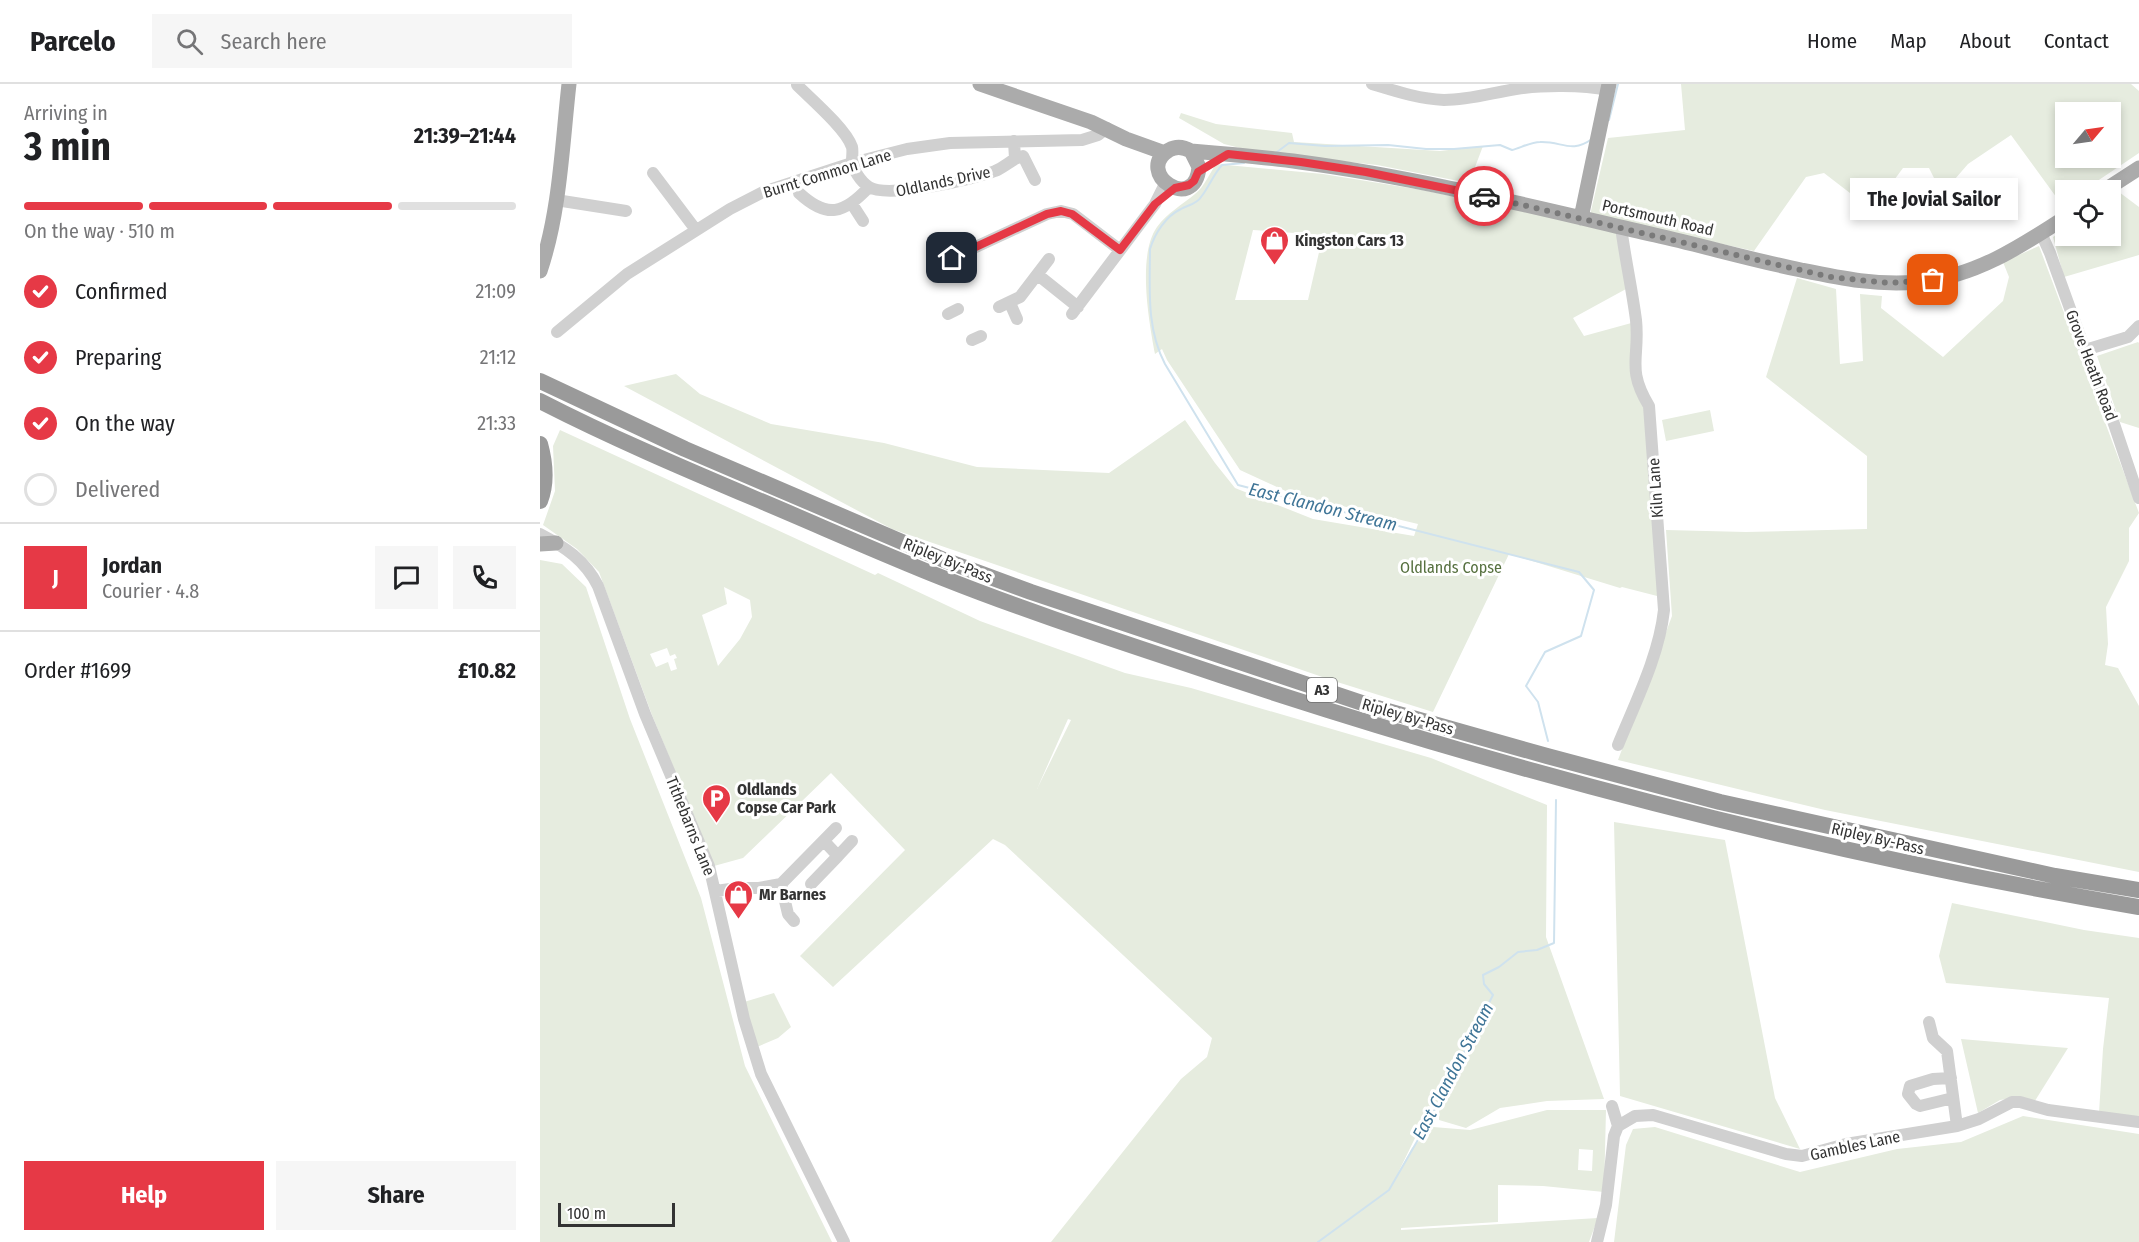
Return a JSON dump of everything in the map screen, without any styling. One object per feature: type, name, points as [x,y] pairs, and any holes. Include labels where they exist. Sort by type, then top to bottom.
[{"type":"highway","name":"Ripley By-Pass","points":[[540,381],[685,449],[944,560],[1031,592],[1377,708],[1720,802],[2032,871],[2139,890]]},
{"type":"highway","name":"Ripley By-Pass","points":[[540,401],[667,461],[940,577],[1028,610],[1375,726],[1546,775],[1718,820],[2053,893],[2139,907]]},
{"type":"highway","points":[[540,444],[544,464],[544,481],[540,501]]},
{"type":"main road","points":[[540,271],[556,200],[569,84]]},
{"type":"main road","name":"Portsmouth Road","points":[[980,84],[1091,122],[1126,139],[1165,153],[1179,147],[1191,151],[1270,158],[1366,172],[1621,227],[1830,277],[1889,283],[1919,282],[1959,274],[1986,264],[2055,224]]},
{"type":"main road","points":[[1581,218],[1609,87]]},
{"type":"main road","name":"Portsmouth Road","points":[[1126,139],[1159,170],[1170,186]]},
{"type":"main road","points":[[1170,186],[1189,185],[1194,181],[1198,172],[1197,160],[1191,151]]},
{"type":"main road","points":[[1159,170],[1158,163],[1165,153]]},
{"type":"main road","points":[[1198,172],[1228,154]]},
{"type":"main road","points":[[2120,180],[2139,168]]},
{"type":"main road","points":[[540,544],[556,543]]},
{"type":"street","points":[[1372,84],[1408,95],[1429,92],[1442,100],[1478,98],[1517,86],[1609,87]]},
{"type":"street","points":[[797,85],[815,95],[844,133],[852,148],[852,163],[859,177],[869,187],[852,204],[828,210],[816,207],[799,193]]},
{"type":"street","points":[[1067,140],[1086,131],[1091,122]]},
{"type":"street","name":"Burnt Common Lane","points":[[557,332],[627,274],[730,209],[763,192],[852,163],[907,149],[930,145],[1072,141],[1089,139],[1107,128]]},
{"type":"street","points":[[1014,141],[1015,159],[1023,156],[1035,180]]},
{"type":"street","name":"Oldlands Drive","points":[[869,187],[879,191],[897,192],[987,173],[1015,159]]},
{"type":"street","points":[[653,173],[696,230]]},
{"type":"street","points":[[1038,275],[1075,311],[1170,186]]},
{"type":"street","points":[[556,200],[626,211]]},
{"type":"street","points":[[852,204],[863,221]]},
{"type":"street","points":[[952,258],[1047,214],[1061,211],[1072,214],[1120,250]]},
{"type":"street","name":"Kiln Lane","points":[[1618,745],[1652,659],[1664,610],[1649,406],[1637,384],[1634,372],[1636,322],[1621,227]]},
{"type":"street","name":"Grove Heath Road","points":[[2041,233],[2114,422],[2139,498]]},
{"type":"street","points":[[1017,320],[1004,305],[1020,297],[1049,259]]},
{"type":"street","points":[[2085,350],[2128,337],[2139,326]]},
{"type":"street","name":"Tithebarns Lane","points":[[540,534],[576,555],[598,586],[645,714],[709,866],[744,1018],[760,1074],[844,1242]]},
{"type":"street","points":[[716,891],[781,884],[836,828]]},
{"type":"street","points":[[824,841],[838,856]]},
{"type":"street","points":[[811,884],[852,841]]},
{"type":"street","points":[[781,884],[788,914],[794,921]]},
{"type":"street","points":[[1929,1022],[1933,1038],[1947,1051],[1957,1126]]},
{"type":"street","points":[[1951,1078],[1933,1079],[1910,1086],[1908,1094],[1920,1106],[1953,1098]]},
{"type":"street","name":"Gambles Lane","points":[[1618,1126],[1635,1116],[1653,1115],[1786,1154],[1802,1156],[1846,1144],[1957,1126],[1979,1119],[2003,1105],[2020,1102],[2048,1110],[2139,1122]]},
{"type":"street","points":[[1597,1242],[1606,1205],[1614,1136],[1618,1126],[1612,1106]]},
{"type":"green space","points":[[1681,84],[2131,84],[2139,91],[2139,153],[2121,165],[2121,102],[2055,102],[2055,168],[2117,168],[2099,180],[2055,180],[2055,195],[2011,135],[1968,164],[1942,194],[1929,168],[1903,168],[1872,210],[1824,173],[1806,177],[1754,251],[1590,215],[1608,138],[1685,130]]},
{"type":"green space","points":[[1181,113],[1216,124],[1292,133],[1294,142],[1440,151],[1483,146],[1469,183],[1377,165],[1256,152],[1224,144],[1179,118]]},
{"type":"green space","name":"Oldlands Copse","points":[[1216,164],[1323,174],[1422,190],[1617,231],[1626,289],[1573,318],[1584,336],[1635,322],[1633,359],[1648,406],[1661,597],[1620,588],[1509,554],[1433,712],[1334,681],[892,529],[624,386],[676,374],[700,394],[771,424],[884,443],[977,467],[1109,473],[1185,420],[1235,488],[1313,519],[1414,536],[1418,524],[1292,494],[1240,470],[1162,349],[1155,354],[1146,289],[1147,254],[1151,239],[1165,217],[1198,191]],"holes":[[[1253,230],[1323,235],[1308,300],[1235,300]]]},
{"type":"green space","points":[[2121,194],[2139,207],[2139,255],[2064,277],[2055,246],[2121,246]]},
{"type":"green space","points":[[2039,246],[2139,513],[2129,528],[2129,561],[2106,607],[2108,644],[2105,665],[2118,668],[2139,706],[2139,872],[1825,810],[1618,760],[1672,616],[1666,530],[1746,532],[1867,529],[1867,456],[1766,377],[1797,278],[1836,289],[1840,364],[1863,361],[1860,294],[1882,296],[1881,308],[1943,357],[2003,301],[2009,277],[2003,262]]},
{"type":"green space","points":[[2138,342],[2139,428],[2120,422],[2097,356]]},
{"type":"green space","points":[[1710,410],[1714,431],[1666,441],[1662,420]]},
{"type":"green space","points":[[560,430],[980,621],[1125,673],[1191,688],[1431,758],[1547,805],[1546,937],[1604,1099],[1547,1101],[1500,1108],[1466,1128],[1439,1120],[1439,1109],[1433,1101],[1398,1173],[1412,1148],[1433,1127],[1470,1130],[1547,1110],[1606,1110],[1604,1192],[1543,1186],[1498,1185],[1498,1222],[1401,1228],[1401,1230],[1598,1218],[1589,1242],[1051,1242],[1181,1079],[1207,1057],[1212,1038],[1005,845],[993,839],[833,987],[800,956],[905,850],[831,773],[743,858],[714,866],[652,715],[599,572],[577,549],[543,525],[555,491],[553,446]],"holes":[[[724,587],[750,600],[752,617],[740,639],[718,666],[702,615],[727,604]],[[667,648],[670,656],[675,654],[677,658],[674,659],[677,669],[671,671],[668,662],[656,667],[650,654]],[[1068,719],[1071,720],[1037,789]],[[1579,1149],[1593,1150],[1592,1171],[1578,1170]]]},
{"type":"green space","points":[[540,560],[562,564],[586,587],[630,719],[701,898],[745,1066],[832,1242],[540,1242]]},
{"type":"green space","points":[[1614,822],[1725,840],[1775,1098],[1800,1149],[1620,1096]]},
{"type":"green space","points":[[1952,903],[2084,930],[2139,938],[2139,1118],[2099,1113],[2109,998],[1946,983],[1939,956]]},
{"type":"green space","points":[[774,993],[791,1027],[778,1038],[757,1047],[744,1002]]},
{"type":"green space","points":[[1961,1039],[2068,1048],[2033,1104],[2020,1097],[2000,1100],[1978,1113]]},
{"type":"green space","points":[[2023,1116],[2139,1134],[2139,1242],[1614,1242],[1626,1145],[1633,1129],[1655,1127],[1800,1172],[1897,1149],[1961,1142]]},
{"type":"waterway","name":"East Clandon Stream","points":[[1609,120],[1618,84]]},
{"type":"waterway","name":"East Clandon Stream","points":[[1277,152],[1289,143],[1325,146],[1388,145],[1426,149],[1500,145],[1512,150],[1540,142],[1578,146],[1592,139]]},
{"type":"waterway","name":"East Clandon Stream","points":[[1244,163],[1222,165],[1199,199],[1171,216],[1158,231],[1152,243],[1150,249],[1150,308],[1155,336],[1165,364],[1238,485],[1579,572],[1594,590],[1581,636],[1545,652],[1526,686],[1538,702],[1548,741]]},
{"type":"waterway","name":"East Clandon Stream","points":[[1318,1242],[1389,1190],[1430,1119],[1493,995],[1484,984],[1483,975],[1499,967],[1518,952],[1537,950],[1554,943],[1556,800]]},
{"type":"way so far","points":[[1484,196],[1830,277],[1871,283],[1933,280]]},
{"type":"place","name":"Kingston Cars 13","points":[[1274,266]]},
{"type":"place","name":"The Jovial Sailor","points":[[1933,280]]},
{"type":"place","name":"Oldlands Copse Car Park","points":[[716,824]]},
{"type":"place","name":"Mr Barnes","points":[[738,920]]},
{"type":"route","points":[[952,258],[1047,214],[1061,211],[1072,214],[1120,250],[1155,204],[1175,188],[1189,185],[1194,181],[1198,172],[1228,154],[1366,172],[1484,196]]}]
